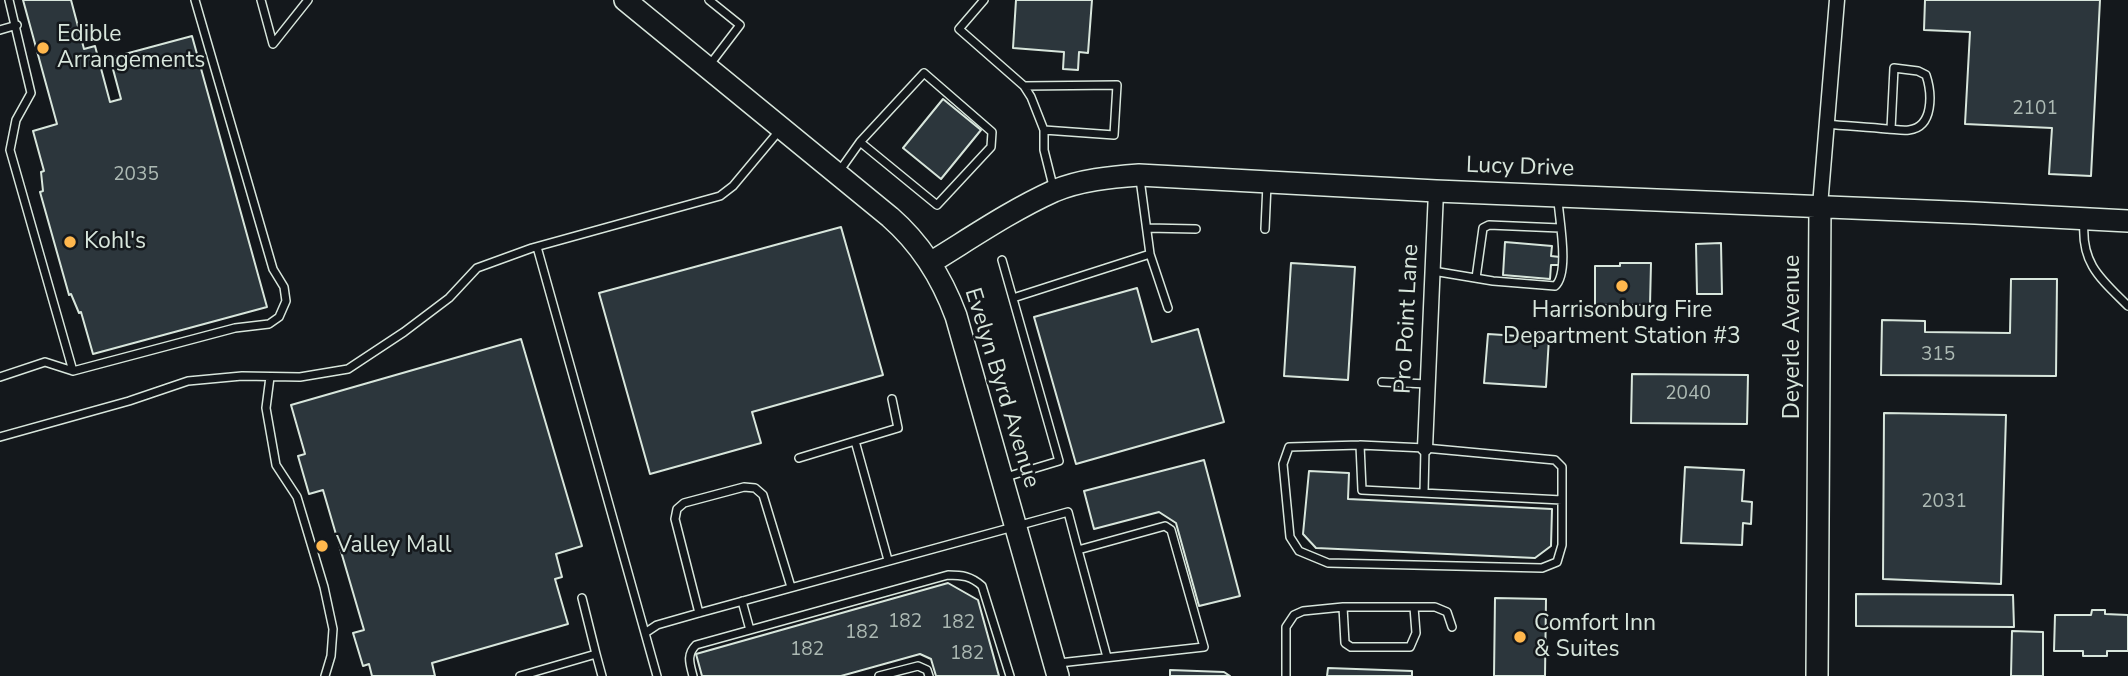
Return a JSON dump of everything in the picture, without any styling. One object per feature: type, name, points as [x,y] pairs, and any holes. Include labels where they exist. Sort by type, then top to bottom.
[{"type":"street","name":"Evelyn Byrd Avenue","points":[[625,0],[898,224],[930,263],[944,286],[956,316],[1056,670]]},
{"type":"street","name":"Deyerle Avenue","points":[[1817,676],[1820,206],[1837,0]]},
{"type":"street","name":"Lucy Drive","points":[[930,263],[1008,215],[1055,191],[1095,180],[1139,175],[1436,191],[2128,221]]},
{"type":"street","name":"Pro Point Lane","points":[[1425,448],[1436,191]]},
{"type":"lane","points":[[9,0],[31,93],[16,120],[10,150],[73,371]]},
{"type":"lane","points":[[0,377],[45,362],[73,371],[235,328],[268,324],[279,317],[285,305],[286,292],[273,269],[195,0]]},
{"type":"lane","points":[[261,0],[273,44],[308,0]]},
{"type":"lane","points":[[708,67],[740,25],[709,0]]},
{"type":"lane","points":[[984,0],[959,29],[1024,86],[1031,97],[1044,130],[1044,150],[1055,191]]},
{"type":"lane","points":[[0,30],[16,25]]},
{"type":"lane","points":[[1826,124],[1910,131],[1928,117],[1929,85],[1926,75],[1918,71],[1894,68],[1891,129]]},
{"type":"lane","points":[[837,173],[860,142],[924,73],[992,132],[991,147],[937,205],[860,142]]},
{"type":"lane","points":[[1024,86],[1117,85],[1115,135],[1044,130]]},
{"type":"lane","points":[[0,437],[129,401],[188,381],[242,376],[300,377],[348,369],[449,298],[477,268],[537,247],[720,196],[733,186],[782,128]]},
{"type":"lane","points":[[1139,175],[1150,254],[1168,309]]},
{"type":"lane","points":[[1265,229],[1267,182]]},
{"type":"lane","points":[[1433,271],[1476,278],[1555,286],[1559,284],[1562,277],[1558,196]]},
{"type":"lane","points":[[2085,219],[2083,240],[2091,263],[2100,279],[2128,306]]},
{"type":"lane","points":[[1476,278],[1483,228],[1489,225],[1560,228]]},
{"type":"lane","points":[[1147,228],[1195,229]]},
{"type":"lane","points":[[537,247],[657,676]]},
{"type":"lane","points":[[1013,298],[1150,254]]},
{"type":"lane","points":[[1002,260],[1059,461],[1002,479]]},
{"type":"lane","points":[[270,377],[266,408],[276,465],[297,497],[324,587],[333,629],[331,656],[325,676]]},
{"type":"lane","points":[[1382,382],[1428,384]]},
{"type":"lane","points":[[799,457],[898,428],[892,399]]},
{"type":"lane","points":[[855,442],[888,560]]},
{"type":"lane","points":[[1360,445],[1362,490],[1562,500]]},
{"type":"lane","points":[[1360,445],[1425,448],[1555,460],[1562,467],[1562,545],[1556,562],[1542,568],[1328,563],[1299,551],[1290,537],[1283,464],[1289,447],[1360,445]]},
{"type":"lane","points":[[1424,493],[1425,448]]},
{"type":"lane","points":[[699,613],[675,519],[677,509],[684,503],[744,487],[755,488],[763,495],[791,587]]},
{"type":"lane","points":[[645,633],[657,625],[1068,512],[1107,657]]},
{"type":"lane","points":[[1056,670],[1107,657],[1204,647],[1171,530],[1165,526],[1078,550]]},
{"type":"lane","points":[[693,676],[689,659],[696,645],[948,575],[973,578],[982,586],[1010,676]]},
{"type":"lane","points":[[582,598],[602,676]]},
{"type":"lane","points":[[742,601],[750,630]]},
{"type":"lane","points":[[1343,607],[1345,643],[1351,647],[1410,647],[1416,633],[1414,607]]},
{"type":"lane","points":[[1286,676],[1286,627],[1294,615],[1303,611],[1343,607],[1435,607],[1447,612],[1452,627]]},
{"type":"lane","points":[[520,676],[596,654]]},
{"type":"lane","points":[[879,676],[918,666],[927,670],[929,676]]},
{"type":"building","points":[[23,0],[71,0],[84,49],[95,46],[110,102],[121,99],[110,58],[192,36],[267,307],[93,354],[81,312],[79,313],[71,294],[69,295],[40,192],[43,191],[41,172],[44,171],[33,131],[57,124]]},
{"type":"building","points":[[1016,0],[1092,0],[1088,53],[1079,52],[1078,70],[1063,69],[1064,52],[1013,48]]},
{"type":"building","points":[[1925,0],[2100,0],[2091,176],[2049,174],[2052,128],[1965,124],[1970,32],[1924,30]]},
{"type":"building","points":[[943,99],[981,130],[941,179],[903,148]]},
{"type":"building","points":[[841,227],[883,375],[752,412],[761,443],[650,474],[599,293]]},
{"type":"building","points":[[1505,242],[1552,246],[1551,256],[1560,257],[1559,265],[1551,265],[1550,279],[1503,275]]},
{"type":"building","points":[[1721,243],[1722,294],[1697,294],[1696,244]]},
{"type":"building","points":[[1291,263],[1355,267],[1348,380],[1284,376]]},
{"type":"building","name":"Harrisonburg Fire Department Station #3","points":[[1620,263],[1651,263],[1650,305],[1595,305],[1595,266],[1620,266]]},
{"type":"building","points":[[2011,279],[2057,279],[2056,376],[1881,375],[1882,320],[1925,321],[1925,332],[2010,333]]},
{"type":"building","points":[[1137,288],[1152,342],[1198,329],[1224,422],[1076,464],[1034,317]]},
{"type":"building","points":[[1488,334],[1549,338],[1546,387],[1484,383]]},
{"type":"building","points":[[521,339],[582,546],[556,554],[562,577],[555,579],[568,624],[432,663],[435,676],[372,676],[369,664],[363,666],[353,633],[364,630],[323,490],[309,494],[298,456],[305,454],[291,405]]},
{"type":"building","points":[[1632,374],[1748,375],[1747,424],[1631,423]]},
{"type":"building","points":[[1884,413],[2006,415],[2001,584],[1883,579]]},
{"type":"building","points":[[1204,460],[1240,596],[1199,606],[1176,523],[1159,512],[1094,529],[1084,491]]},
{"type":"building","points":[[1685,467],[1744,470],[1742,501],[1752,502],[1751,524],[1743,523],[1742,545],[1681,543]]},
{"type":"building","points":[[1309,471],[1349,473],[1348,499],[1552,509],[1551,546],[1535,558],[1316,548],[1303,534]]},
{"type":"building","points":[[948,583],[978,600],[999,676],[936,676],[931,659],[920,654],[841,676],[702,676],[696,654]]},
{"type":"building","points":[[1856,594],[2013,595],[2014,627],[1856,626]]},
{"type":"building","name":"Comfort Inn & Suites","points":[[1495,598],[1546,599],[1545,676],[1494,676]]},
{"type":"building","points":[[2092,610],[2105,610],[2105,614],[2128,615],[2128,651],[2107,651],[2107,656],[2083,656],[2083,651],[2054,651],[2055,615],[2091,615]]},
{"type":"building","points":[[2012,631],[2043,632],[2043,676],[2011,676]]},
{"type":"building","points":[[1328,668],[1412,671],[1412,676],[1327,676]]},
{"type":"building","points":[[1170,670],[1224,672],[1230,676],[1170,676]]},
{"type":"place","name":"Edible Arrangements","points":[[43,48]]},
{"type":"place","name":"Kohl's","points":[[70,242]]},
{"type":"place","name":"Harrisonburg Fire Department Station #3","points":[[1622,286]]},
{"type":"place","name":"Valley Mall","points":[[322,546]]},
{"type":"place","name":"Comfort Inn & Suites","points":[[1520,637]]}]
